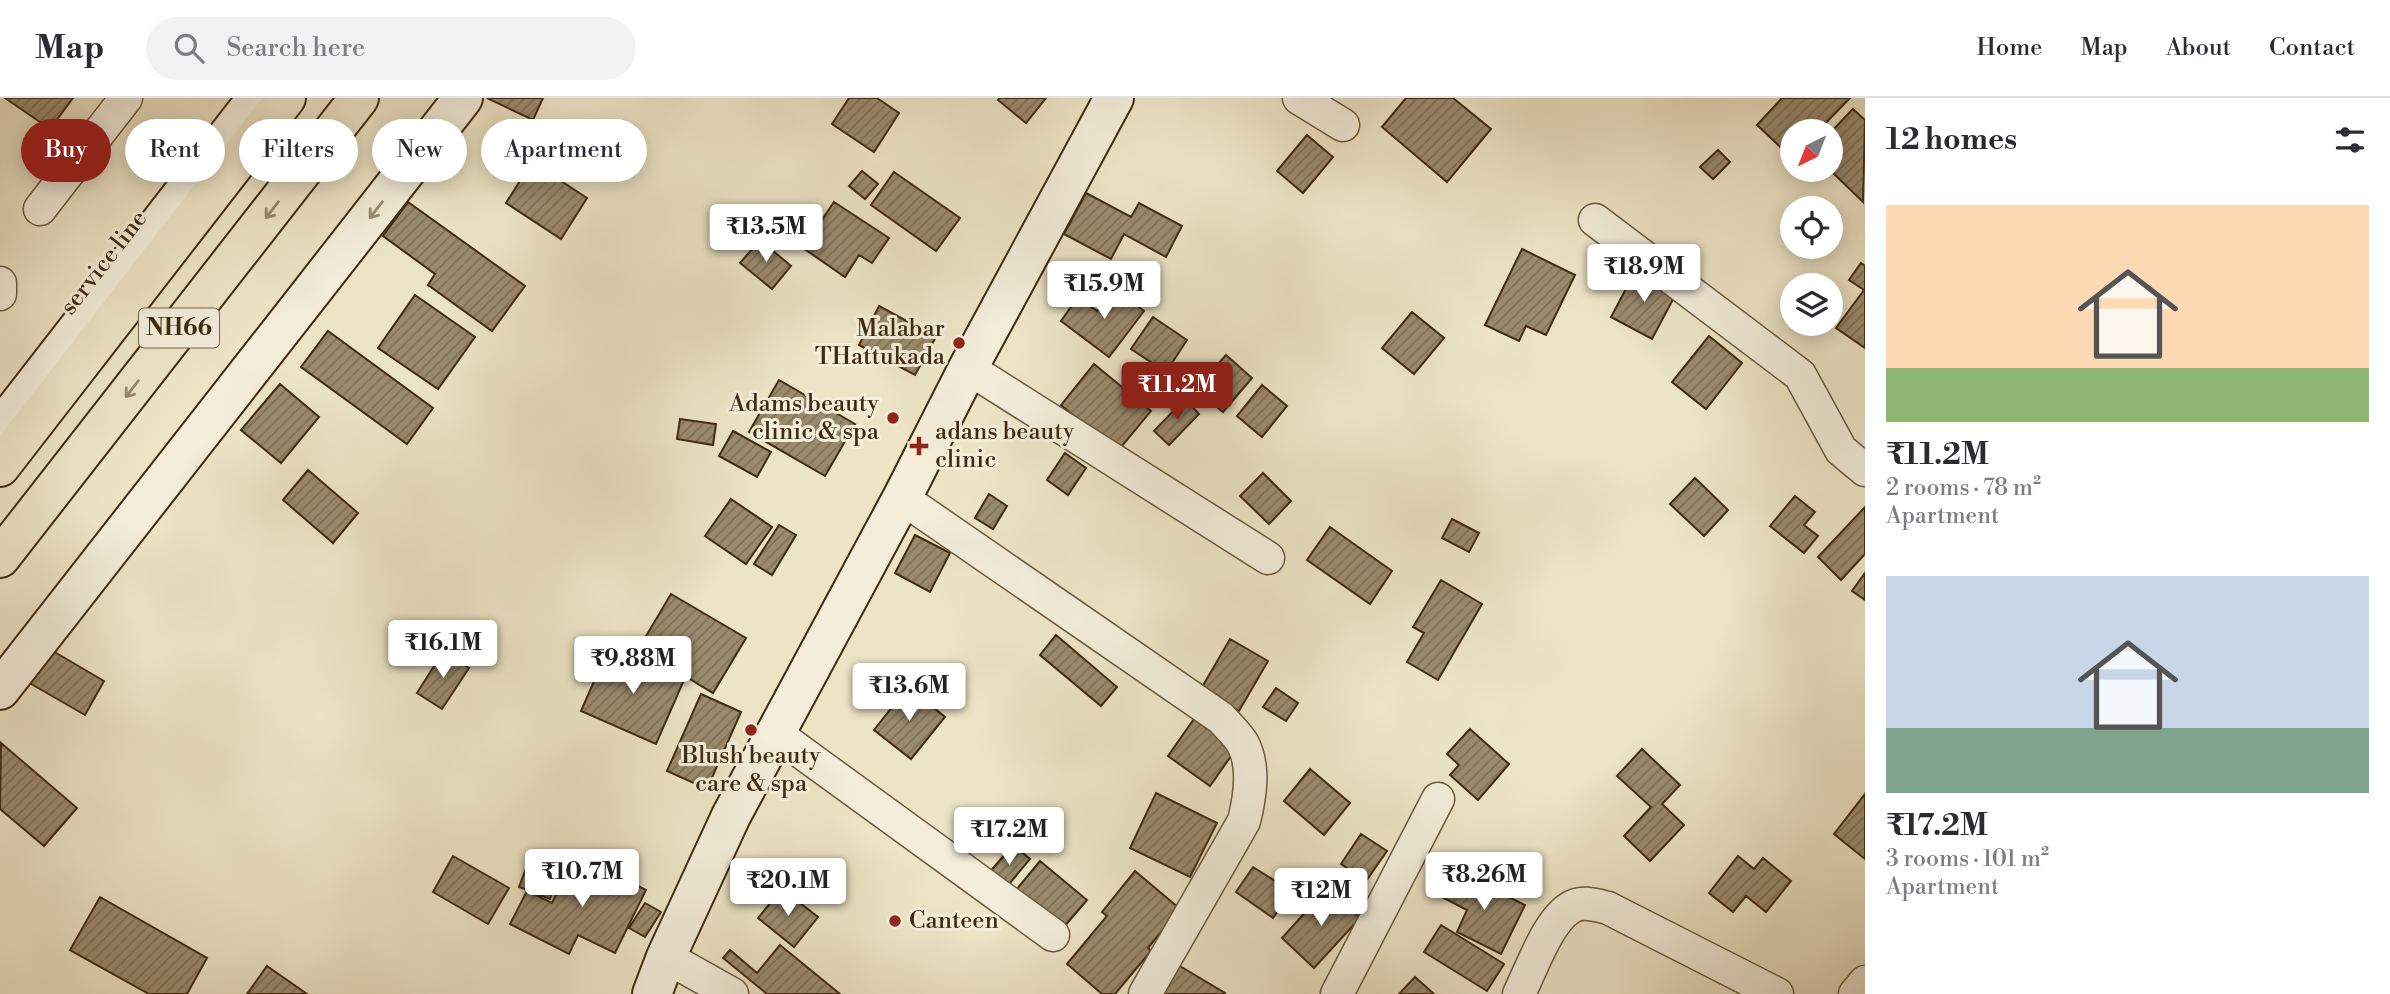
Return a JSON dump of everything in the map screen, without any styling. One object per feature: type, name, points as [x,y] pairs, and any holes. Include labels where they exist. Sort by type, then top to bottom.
[{"type":"highway","name":"NH66","points":[[0,467],[286,98]]},
{"type":"highway","name":"NH66","points":[[0,558],[359,98]]},
{"type":"main road","name":"service line","points":[[0,395],[234,98]]},
{"type":"main road","points":[[0,429],[257,98]]},
{"type":"main road","points":[[0,663],[430,98]]},
{"type":"main road","points":[[0,690],[463,98]]},
{"type":"main road","points":[[652,994],[666,957],[731,816],[1114,98]]},
{"type":"street","points":[[40,209],[126,98]]},
{"type":"street","points":[[1299,98],[1343,125]]},
{"type":"street","points":[[1595,220],[1800,374],[1841,450],[1865,470]]},
{"type":"street","points":[[0,284],[0,294]]},
{"type":"street","points":[[968,368],[1268,558]]},
{"type":"street","points":[[902,498],[1222,718],[1243,744],[1249,769],[1250,795],[1244,821],[1144,994]]},
{"type":"street","points":[[775,733],[1053,936]]},
{"type":"street","points":[[1337,994],[1438,799]]},
{"type":"street","points":[[1519,994],[1558,919],[1571,907],[1585,903],[1608,908],[1777,994]]},
{"type":"street","points":[[666,957],[732,994]]},
{"type":"street","points":[[1855,994],[1865,982]]},
{"type":"building","points":[[5,98],[73,98],[57,119],[35,119]]},
{"type":"building","points":[[487,98],[543,98],[533,119]]},
{"type":"building","points":[[849,98],[877,98],[899,113],[874,152],[832,124]]},
{"type":"building","points":[[1046,98],[1026,123],[998,100]]},
{"type":"building","points":[[1406,98],[1453,98],[1491,129],[1447,182],[1382,127]]},
{"type":"building","points":[[1782,98],[1850,98],[1830,119],[1780,119],[1780,147],[1757,125]]},
{"type":"building","points":[[1853,109],[1865,120],[1863,202],[1842,182],[1843,119]]},
{"type":"building","points":[[1307,135],[1333,157],[1303,193],[1277,171]]},
{"type":"building","points":[[1718,150],[1730,162],[1713,179],[1700,167]]},
{"type":"building","points":[[862,171],[878,184],[865,199],[849,186]]},
{"type":"building","points":[[894,172],[960,218],[936,251],[871,205]]},
{"type":"building","points":[[519,182],[563,182],[587,198],[561,239],[506,203]]},
{"type":"building","points":[[1086,193],[1131,217],[1139,203],[1182,226],[1166,257],[1124,234],[1111,259],[1064,234]]},
{"type":"building","points":[[408,202],[525,286],[492,331],[428,285],[435,274],[383,236]]},
{"type":"building","points":[[834,202],[889,238],[872,263],[859,255],[845,277],[803,248]]},
{"type":"building","points":[[760,240],[791,266],[772,289],[740,263]]},
{"type":"building","points":[[1522,249],[1575,275],[1546,335],[1526,326],[1519,341],[1485,325]]},
{"type":"building","points":[[1861,263],[1865,266],[1865,348],[1843,333],[1843,318],[1864,290],[1849,280]]},
{"type":"building","points":[[1637,268],[1678,290],[1652,339],[1611,317]]},
{"type":"building","points":[[1114,288],[1144,311],[1109,357],[1061,321],[1078,297],[1097,311]]},
{"type":"building","points":[[415,295],[475,337],[438,389],[378,348]]},
{"type":"building","points":[[879,306],[936,337],[915,375],[859,345]]},
{"type":"building","points":[[1412,312],[1444,338],[1414,374],[1382,348]]},
{"type":"building","points":[[1153,317],[1187,340],[1166,372],[1131,349]]},
{"type":"building","points":[[328,331],[433,408],[407,444],[301,367]]},
{"type":"building","points":[[1709,336],[1742,363],[1706,409],[1672,382]]},
{"type":"building","points":[[1226,355],[1252,378],[1223,412],[1196,389]]},
{"type":"building","points":[[1094,364],[1151,411],[1117,452],[1061,405]]},
{"type":"building","points":[[779,380],[855,424],[825,476],[749,432]]},
{"type":"building","points":[[280,384],[319,417],[281,463],[241,430]]},
{"type":"building","points":[[1262,385],[1287,406],[1262,437],[1237,416]]},
{"type":"building","points":[[1185,399],[1199,414],[1169,445],[1154,431]]},
{"type":"building","points":[[680,419],[716,424],[713,445],[677,439]]},
{"type":"building","points":[[733,431],[771,452],[757,477],[719,456]]},
{"type":"building","points":[[1065,453],[1086,468],[1068,495],[1047,480]]},
{"type":"building","points":[[308,470],[358,513],[333,543],[283,500]]},
{"type":"building","points":[[1263,473],[1291,501],[1269,524],[1240,496]]},
{"type":"building","points":[[1695,478],[1728,510],[1704,536],[1670,504]]},
{"type":"building","points":[[989,494],[1007,506],[993,529],[975,518]]},
{"type":"building","points":[[1795,496],[1815,512],[1804,525],[1818,536],[1804,553],[1770,526]]},
{"type":"building","points":[[731,499],[772,527],[746,564],[705,536]]},
{"type":"building","points":[[1865,507],[1865,554],[1841,580],[1818,557]]},
{"type":"building","points":[[1452,519],[1479,533],[1469,552],[1442,538]]},
{"type":"building","points":[[779,525],[796,535],[772,575],[754,564]]},
{"type":"building","points":[[1330,527],[1392,571],[1370,604],[1307,560]]},
{"type":"building","points":[[915,535],[950,553],[930,592],[895,573]]},
{"type":"building","points":[[1865,573],[1865,600],[1852,591]]},
{"type":"building","points":[[1441,580],[1482,604],[1438,680],[1407,662],[1424,633],[1413,627]]},
{"type":"building","points":[[671,594],[746,638],[713,693],[639,648]]},
{"type":"building","points":[[1056,635],[1117,687],[1101,706],[1040,655]]},
{"type":"building","points":[[1230,639],[1268,661],[1239,711],[1201,689]]},
{"type":"building","points":[[46,647],[104,681],[85,715],[26,681]]},
{"type":"building","points":[[609,647],[684,680],[656,744],[581,711]]},
{"type":"building","points":[[443,652],[469,668],[442,709],[417,693]]},
{"type":"building","points":[[908,687],[945,717],[911,759],[874,730]]},
{"type":"building","points":[[1276,688],[1298,703],[1286,721],[1263,707]]},
{"type":"building","points":[[701,694],[741,712],[707,789],[667,771]]},
{"type":"building","points":[[1194,719],[1236,749],[1210,786],[1168,756]]},
{"type":"building","points":[[1470,729],[1509,764],[1478,800],[1450,775],[1459,765],[1447,754]]},
{"type":"building","points":[[1,743],[77,808],[44,846],[0,809]]},
{"type":"building","points":[[1642,749],[1680,785],[1662,804],[1684,825],[1650,861],[1624,836],[1651,807],[1617,776]]},
{"type":"building","points":[[1310,769],[1350,803],[1324,835],[1284,801]]},
{"type":"building","points":[[1156,793],[1217,823],[1190,877],[1130,848]]},
{"type":"building","points":[[1865,794],[1865,859],[1834,834]]},
{"type":"building","points":[[1361,834],[1387,851],[1366,881],[1341,864]]},
{"type":"building","points":[[1013,845],[1030,859],[1005,889],[988,874]]},
{"type":"building","points":[[533,850],[564,862],[550,899],[519,887]]},
{"type":"building","points":[[575,855],[646,890],[615,953],[578,935],[569,954],[510,924],[527,891],[552,903]]},
{"type":"building","points":[[453,856],[509,888],[488,924],[433,892]]},
{"type":"building","points":[[1738,856],[1754,869],[1763,858],[1791,881],[1766,912],[1746,896],[1733,912],[1709,893]]},
{"type":"building","points":[[1040,861],[1087,900],[1058,934],[1012,895]]},
{"type":"building","points":[[1253,867],[1291,891],[1273,918],[1236,892]]},
{"type":"building","points":[[1455,870],[1525,905],[1501,954],[1457,932],[1467,910],[1442,897]]},
{"type":"building","points":[[1135,871],[1180,909],[1148,948],[1151,951],[1115,994],[1102,994],[1067,964],[1107,916],[1102,912]]},
{"type":"building","points":[[1328,887],[1360,918],[1314,968],[1282,938]]},
{"type":"building","points":[[782,889],[818,917],[794,947],[758,918]]},
{"type":"building","points":[[100,897],[207,958],[187,994],[149,994],[70,950]]},
{"type":"building","points":[[645,903],[661,912],[645,937],[629,928]]},
{"type":"building","points":[[1441,925],[1504,964],[1487,991],[1424,952]]},
{"type":"building","points":[[780,945],[840,994],[767,994],[723,958],[730,950],[757,973]]},
{"type":"building","points":[[1173,962],[1225,993],[1154,994]]},
{"type":"building","points":[[267,966],[307,994],[247,994]]},
{"type":"building","points":[[1415,977],[1434,994],[1399,994]]},
{"type":"place","name":"Malabar THattukada","points":[[959,343]]},
{"type":"place","name":"Adams beauty clinic & spa","points":[[893,418]]},
{"type":"place","name":"adans beauty clinic","points":[[919,446]]},
{"type":"place","name":"Blush beauty care & spa","points":[[751,730]]},
{"type":"place","name":"Canteen","points":[[895,921]]}]
